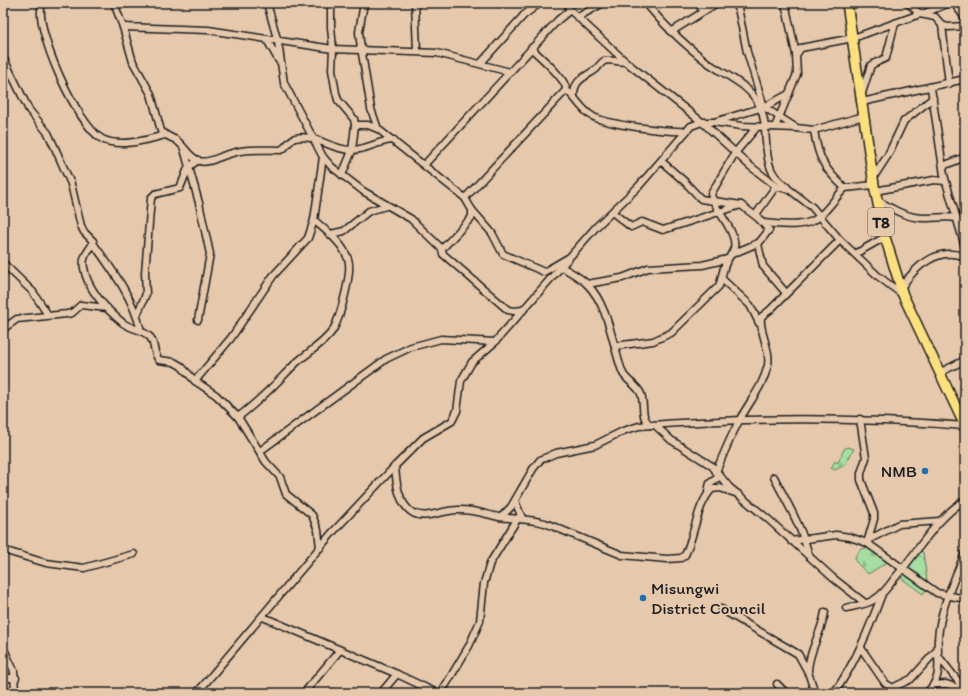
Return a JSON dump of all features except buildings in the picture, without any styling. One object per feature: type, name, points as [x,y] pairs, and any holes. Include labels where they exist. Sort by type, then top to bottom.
[{"type":"highway","name":"T8","points":[[848,3],[875,189],[885,237],[902,292],[965,426]]},
{"type":"street","points":[[42,3],[41,22],[48,49],[70,97],[89,128],[103,139],[110,141],[139,141],[165,135]]},
{"type":"street","points":[[114,3],[123,27],[133,62],[151,94],[158,123],[165,135],[177,141],[184,149],[198,160],[206,161],[244,150],[281,150],[294,138],[314,140],[333,147],[352,150],[382,141],[394,140]]},
{"type":"street","points":[[267,3],[278,42],[280,64],[284,83],[292,101],[323,157],[342,175],[386,206],[411,219],[442,249],[446,257],[508,310],[523,310]]},
{"type":"street","points":[[331,3],[331,27],[334,49],[332,70],[336,93],[338,100],[354,119],[355,125],[352,150],[342,175]]},
{"type":"street","points":[[364,3],[359,32],[371,109],[378,129]]},
{"type":"street","points":[[415,3],[417,51]]},
{"type":"street","points":[[480,64],[524,15],[540,3]]},
{"type":"street","points":[[567,3],[570,10],[626,62],[702,122],[735,154],[776,186],[786,187]]},
{"type":"street","points":[[578,17],[603,3]]},
{"type":"street","points":[[646,3],[671,32],[707,62],[748,90],[763,108],[796,128]]},
{"type":"street","points":[[699,3],[702,10]]},
{"type":"street","points":[[671,32],[702,10],[716,3]]},
{"type":"street","points":[[738,3],[747,52],[763,108],[770,168],[776,178],[812,207],[840,240],[878,276],[902,292],[914,271],[938,254],[962,256],[965,247],[945,178],[931,88]]},
{"type":"street","points":[[775,127],[797,74],[796,55],[785,3]]},
{"type":"street","points":[[908,3],[923,13],[936,16],[942,25],[949,84]]},
{"type":"street","points":[[796,55],[798,51],[805,46],[853,38],[948,3]]},
{"type":"street","points":[[954,3],[965,18]]},
{"type":"street","points":[[424,165],[531,48],[558,20],[570,10]]},
{"type":"street","points":[[895,23],[886,58],[871,66],[862,98],[931,88],[965,79]]},
{"type":"street","points":[[942,25],[953,28],[964,28]]},
{"type":"street","points":[[123,27],[208,30],[278,42],[334,49],[417,51],[448,56],[510,72]]},
{"type":"street","points":[[267,40],[280,64]]},
{"type":"street","points":[[531,48],[562,79],[566,86],[566,90],[574,96],[586,112],[603,120],[667,131],[686,131]]},
{"type":"street","points":[[3,57],[30,110],[48,133],[55,148],[71,184],[81,226],[129,296],[137,315],[141,331]]},
{"type":"street","points":[[574,96],[575,87],[580,79],[597,69],[602,62],[626,62]]},
{"type":"street","points":[[465,198],[566,90]]},
{"type":"street","points":[[712,122],[763,108],[789,94]]},
{"type":"street","points":[[875,189],[888,155],[904,121],[933,98]]},
{"type":"street","points":[[197,693],[320,548],[394,466],[423,438],[452,421],[457,411],[460,386],[465,371],[472,362],[495,342],[596,227],[662,161],[691,126],[702,122],[712,122],[757,127],[814,130],[864,116]]},
{"type":"street","points":[[355,125],[368,125],[378,129],[394,140],[465,198],[472,210],[492,233],[503,254],[544,272],[570,258]]},
{"type":"street","points":[[616,346],[653,341],[671,333],[719,286],[722,279],[724,265],[734,246],[734,240],[711,194],[735,154],[757,127]]},
{"type":"street","points":[[814,130],[820,160],[826,170],[845,188],[875,189],[945,178]]},
{"type":"street","points":[[184,149],[188,168],[199,203],[210,254],[202,288],[198,320]]},
{"type":"street","points":[[195,382],[231,338],[273,276],[308,238],[314,220],[323,157]]},
{"type":"street","points":[[943,166],[965,157]]},
{"type":"street","points":[[137,315],[146,294],[145,273],[150,198],[155,194],[180,188],[188,168],[198,160]]},
{"type":"street","points":[[662,161],[686,182],[702,199],[741,205],[758,218],[769,231]]},
{"type":"street","points":[[758,218],[757,213],[776,186]]},
{"type":"street","points":[[763,223],[808,223],[820,216],[845,188]]},
{"type":"street","points":[[875,189],[903,215],[920,218],[944,216],[965,223]]},
{"type":"street","points":[[612,212],[631,227],[642,222],[663,230],[720,213],[741,205]]},
{"type":"street","points":[[331,234],[344,232],[369,211],[386,206]]},
{"type":"street","points":[[442,249],[472,217],[472,210]]},
{"type":"street","points":[[238,416],[266,395],[294,364],[332,330],[340,312],[349,265],[346,254],[331,234],[314,220]]},
{"type":"street","points":[[587,284],[622,278],[648,268],[702,266],[730,256],[758,243],[769,231],[782,224]]},
{"type":"street","points":[[855,254],[885,237]]},
{"type":"street","points":[[754,311],[764,312],[770,310],[840,240]]},
{"type":"street","points":[[93,243],[85,253],[84,268],[90,284],[107,308],[123,323],[141,331],[151,338],[158,360],[178,364],[195,382],[216,395],[238,416],[266,462],[280,477],[289,498],[309,510],[318,530],[320,548]]},
{"type":"street","points":[[758,243],[763,266],[786,293]]},
{"type":"street","points":[[3,263],[33,292],[48,315]]},
{"type":"street","points":[[562,267],[587,284],[603,311],[616,346],[622,372],[625,378],[639,390],[644,419],[672,440],[712,466],[738,494],[865,603]]},
{"type":"street","points":[[394,466],[400,495],[406,507],[413,513],[428,515],[448,510],[466,509],[481,511],[501,517],[520,518],[545,523],[622,555],[651,558],[681,558],[688,550],[708,493],[710,483],[718,474],[726,447],[739,421],[760,388],[768,365],[768,357],[760,325],[754,311],[750,304],[722,279]]},
{"type":"street","points":[[3,329],[17,319],[72,313],[83,304],[107,308]]},
{"type":"street","points":[[760,325],[761,317],[764,312]]},
{"type":"street","points":[[260,451],[380,363],[411,347],[441,339],[495,342]]},
{"type":"street","points":[[939,373],[965,360]]},
{"type":"street","points":[[501,517],[515,501],[533,469],[545,457],[556,453],[595,445],[623,431],[653,425],[801,418],[860,419],[965,426]]},
{"type":"street","points":[[860,419],[866,458],[861,473],[861,480],[874,513],[874,519],[868,541]]},
{"type":"street","points":[[774,477],[805,539],[809,556]]},
{"type":"street","points":[[708,493],[716,487],[738,494]]},
{"type":"street","points":[[846,608],[875,599],[903,569],[927,535],[950,509],[965,500]]},
{"type":"street","points":[[515,501],[520,518]]},
{"type":"street","points":[[440,693],[469,646],[480,621],[484,579],[490,563],[520,518]]},
{"type":"street","points":[[868,541],[899,524],[940,521]]},
{"type":"street","points":[[791,541],[836,535],[868,541],[931,589],[948,596],[965,599]]},
{"type":"street","points":[[3,550],[46,563],[84,568],[134,554]]},
{"type":"street","points":[[926,693],[934,685],[939,668],[938,638],[948,596],[965,553]]},
{"type":"street","points":[[834,693],[861,648],[882,592]]},
{"type":"street","points":[[721,609],[798,654],[808,672],[815,693]]},
{"type":"street","points":[[808,672],[810,656],[820,632],[825,612]]},
{"type":"street","points":[[263,617],[397,674],[437,693]]},
{"type":"street","points":[[3,647],[13,667],[16,678],[15,693]]},
{"type":"street","points":[[861,648],[891,691],[911,679],[938,649]]},
{"type":"street","points":[[304,693],[340,650]]},
{"type":"street","points":[[939,657],[965,690]]},
{"type":"street","points":[[380,693],[397,674]]},
{"type":"street","points":[[3,678],[16,678]]},
{"type":"street","points":[[777,684],[786,693]]},
{"type":"street","points":[[934,685],[946,684],[965,690]]},
{"type":"green space","points":[[848,447],[854,449],[845,465],[835,470],[831,468],[835,461],[838,463],[844,449]]},
{"type":"green space","points":[[871,547],[889,561],[868,574],[856,562],[855,557],[861,549]]},
{"type":"green space","points":[[921,551],[923,552],[928,587],[923,594],[901,578]]},
{"type":"place","name":"NMB","points":[[925,471]]},
{"type":"place","name":"Misungwi District Council","points":[[643,598]]}]
